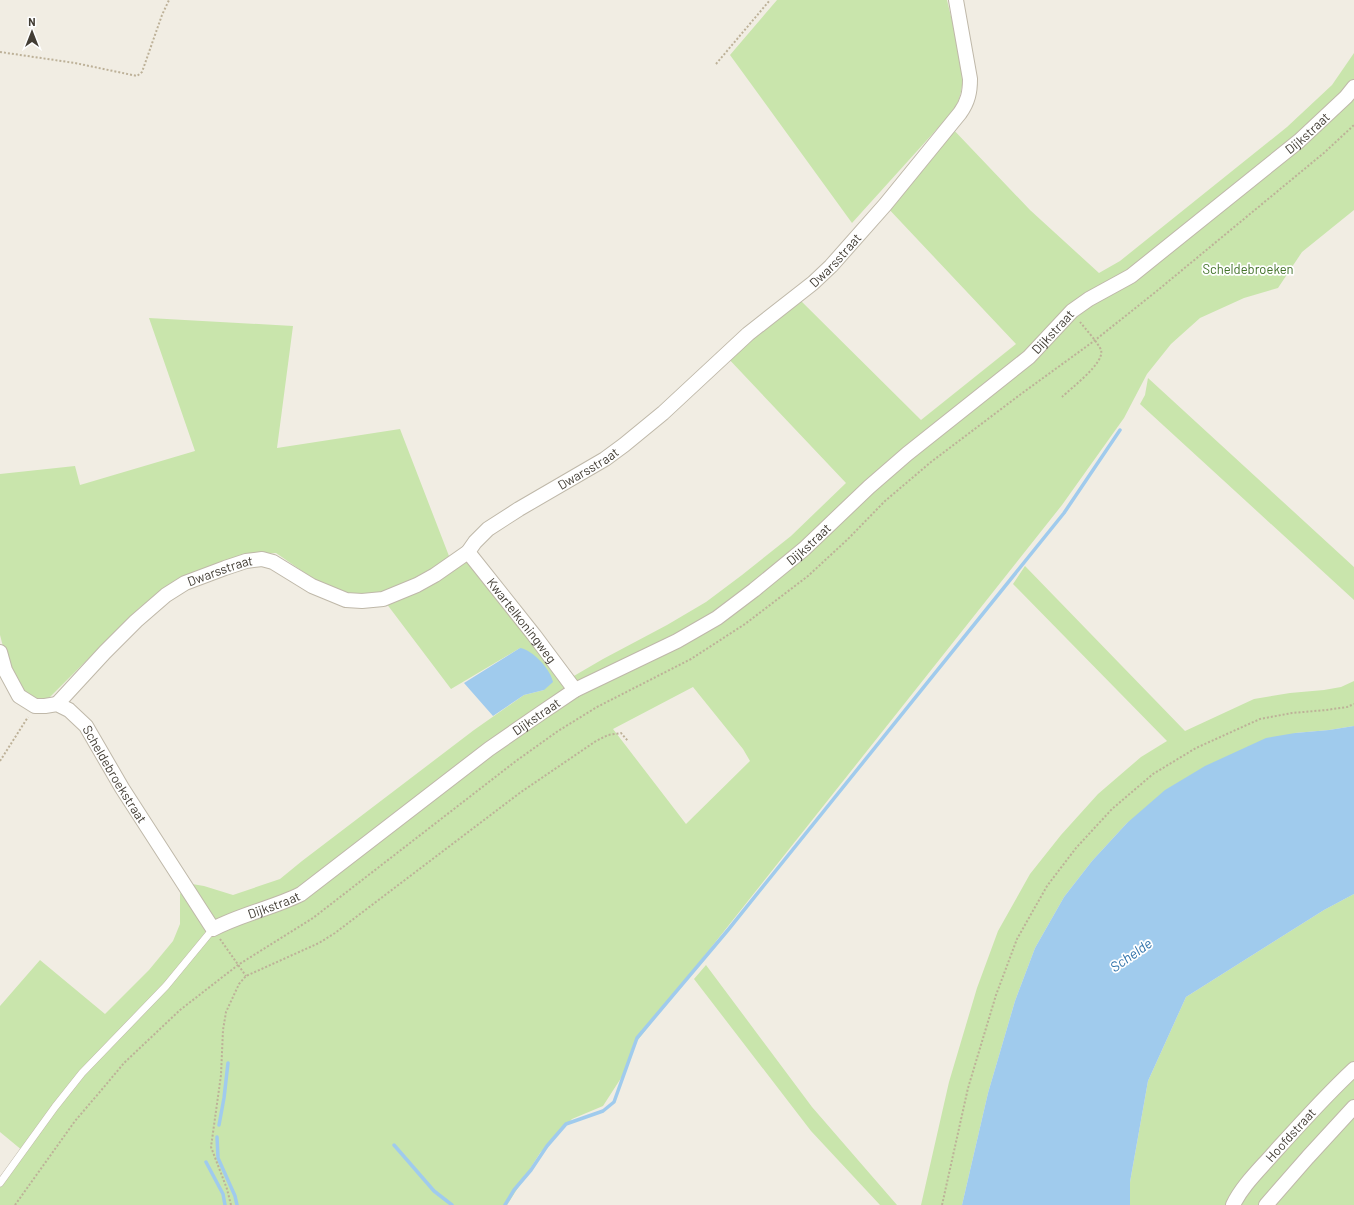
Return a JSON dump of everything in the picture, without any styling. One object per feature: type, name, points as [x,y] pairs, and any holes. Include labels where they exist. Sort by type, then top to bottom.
[{"type":"street","name":"Dwarsstraat","points":[[57,704],[136,621],[166,595],[185,583],[246,561],[262,559],[273,562],[312,586],[346,600],[383,599],[417,585],[435,575],[468,552],[475,542],[488,529],[519,509],[605,459],[624,445],[663,413],[748,334],[813,283],[831,266],[960,113],[968,100],[970,79],[956,0]]},
{"type":"street","name":"Dijkstraat","points":[[213,928],[290,900],[301,894],[489,749],[574,690],[676,642],[717,618],[804,550],[880,478],[1029,357],[1072,311],[1136,272],[1299,141],[1346,97],[1354,87]]},
{"type":"street","name":"Kwartelkoningweg","points":[[468,552],[534,635],[574,690]]},
{"type":"street","points":[[0,652],[5,670],[12,686],[19,696],[35,706],[57,704]]},
{"type":"street","name":"Scheldebroekstraat","points":[[57,704],[69,710],[86,726],[122,788],[213,928]]},
{"type":"street","name":"Hoofdstraat","points":[[1233,1205],[1254,1175],[1332,1090],[1354,1069]]},
{"type":"street","name":"Hoofdstraat","points":[[1266,1205],[1354,1108]]},
{"type":"lane","points":[[0,1183],[82,1072],[166,986],[213,928]]},
{"type":"path","points":[[0,52],[76,63],[137,76],[142,72],[162,15],[169,0]]},
{"type":"path","points":[[716,64],[770,0]]},
{"type":"path","points":[[1062,397],[1094,367],[1100,357],[1101,349],[1072,311]]},
{"type":"path","points":[[942,1205],[968,1088],[996,995],[1016,939],[1047,886],[1076,848],[1112,808],[1153,774],[1196,748],[1260,719],[1292,713],[1347,707],[1354,704]]},
{"type":"path","points":[[0,761],[35,706]]},
{"type":"path","points":[[231,1205],[227,1189],[210,1147],[221,1075],[223,1030],[226,1012],[239,984],[246,976],[319,943],[336,933],[521,792],[596,741],[608,735],[621,733],[628,742]]},
{"type":"path","points":[[213,928],[246,976]]},
{"type":"path","points":[[15,1205],[75,1121],[124,1063],[180,1010],[238,964]]},
{"type":"green space","points":[[777,0],[947,0],[957,43],[962,76],[962,89],[955,109],[852,223],[730,55]]},
{"type":"green space","name":"Scheldebroeken","points":[[1354,53],[1354,210],[1302,252],[1278,288],[1244,298],[1200,318],[1171,344],[1147,374],[1124,418],[1062,505],[633,1046],[623,1075],[603,1106],[572,1119],[540,1153],[507,1205],[0,1205],[0,1183],[23,1151],[0,1132],[0,1006],[40,960],[105,1014],[149,970],[173,941],[180,924],[180,894],[186,885],[192,884],[204,886],[233,895],[280,879],[474,730],[524,695],[544,690],[520,648],[451,689],[383,599],[468,552],[567,680],[706,602],[791,536],[846,483],[725,355],[796,296],[921,420],[1016,344],[885,205],[950,126],[1030,210],[1099,273],[1120,261],[1287,127],[1332,85]],"holes":[[[693,687],[743,749],[750,761],[686,824],[613,729]]]},
{"type":"green space","points":[[149,318],[293,326],[277,448],[400,429],[449,556],[431,570],[396,588],[375,594],[355,595],[339,591],[318,582],[276,553],[253,554],[171,584],[139,608],[48,699],[42,702],[27,696],[7,662],[0,635],[0,474],[75,466],[80,485],[195,451]]},
{"type":"green space","points":[[1148,378],[1354,567],[1354,600],[1140,404],[1145,395]]},
{"type":"green space","points":[[1025,566],[1185,731],[1254,699],[1341,687],[1354,681],[1354,726],[1295,733],[1127,823],[1092,861],[1064,897],[1035,948],[1015,1001],[988,1093],[962,1205],[921,1205],[949,1082],[977,988],[998,931],[1030,874],[1061,835],[1098,794],[1141,757],[1167,741],[1013,584]]},
{"type":"green space","points":[[1354,894],[1354,1205],[1130,1205],[1130,1182],[1148,1081],[1186,997],[1324,910]]},
{"type":"green space","points":[[706,965],[812,1107],[897,1205],[880,1205],[811,1131],[694,979]]},
{"type":"water","points":[[520,648],[530,652],[541,661],[552,677],[553,682],[544,690],[524,695],[493,716],[464,683]]},
{"type":"water","name":"Schelde","points":[[1354,726],[1354,894],[1324,910],[1186,997],[1148,1081],[1130,1182],[1130,1205],[962,1205],[988,1093],[1015,1001],[1035,948],[1064,897],[1092,861],[1127,823],[1165,790],[1205,766],[1266,738]]},
{"type":"waterway","points":[[505,1205],[514,1190],[531,1170],[547,1146],[566,1124],[603,1111],[614,1102],[637,1038],[728,930],[1064,513],[1120,430]]},
{"type":"waterway","points":[[219,1125],[228,1063]]},
{"type":"waterway","points":[[217,1137],[218,1158],[235,1196],[237,1205]]},
{"type":"waterway","points":[[394,1145],[434,1191],[452,1205]]},
{"type":"waterway","points":[[206,1162],[223,1194],[225,1205]]}]
